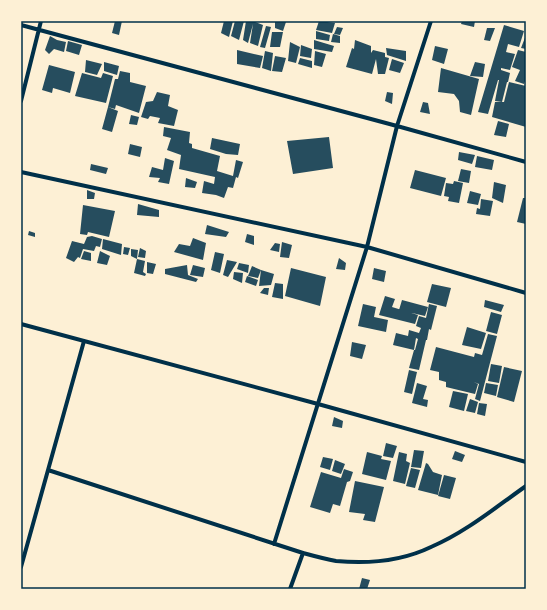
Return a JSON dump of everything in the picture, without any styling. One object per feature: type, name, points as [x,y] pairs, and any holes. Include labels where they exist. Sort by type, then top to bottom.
[{"type":"street","points":[[21,101],[41,21]]},
{"type":"street","points":[[274,544],[367,247],[397,126],[431,21]]},
{"type":"street","points":[[21,25],[526,162]]},
{"type":"street","points":[[21,172],[367,247],[526,293]]},
{"type":"street","points":[[21,324],[526,462]]},
{"type":"street","points":[[21,567],[84,341]]},
{"type":"street","points":[[48,470],[274,544],[335,561],[368,562],[400,558],[431,548],[460,532],[526,486]]},
{"type":"street","points":[[290,589],[303,553]]},
{"type":"building","points":[[115,21],[122,21],[119,35],[112,33]]},
{"type":"building","points":[[224,21],[233,21],[229,37],[221,33]]},
{"type":"building","points":[[235,21],[244,21],[239,40],[231,36]]},
{"type":"building","points":[[246,21],[253,21],[263,25],[258,46],[250,43],[253,24],[248,43],[243,40]]},
{"type":"building","points":[[275,21],[286,22],[283,31],[275,28]]},
{"type":"building","points":[[319,21],[335,23],[332,33],[316,30]]},
{"type":"building","points":[[462,21],[475,21],[474,27],[461,24]]},
{"type":"building","points":[[504,25],[524,31],[519,47],[508,44],[506,52],[515,54],[510,70],[501,68],[501,70],[510,73],[502,102],[495,101],[498,80],[488,114],[478,112]]},
{"type":"building","points":[[266,26],[271,27],[265,48],[260,47]]},
{"type":"building","points":[[337,27],[343,28],[340,35],[334,34]]},
{"type":"building","points":[[487,28],[495,28],[490,41],[484,40]]},
{"type":"building","points":[[316,31],[330,35],[329,41],[316,39]]},
{"type":"building","points":[[272,32],[283,32],[280,47],[270,47]]},
{"type":"building","points":[[333,34],[340,36],[340,43],[331,42]]},
{"type":"building","points":[[526,35],[526,49],[521,48]]},
{"type":"building","points":[[50,36],[57,40],[66,42],[64,52],[54,49],[49,54],[45,50]]},
{"type":"building","points":[[314,40],[334,46],[332,52],[314,49]]},
{"type":"building","points":[[355,40],[371,46],[371,53],[373,50],[385,53],[385,57],[389,58],[385,74],[378,74],[376,59],[372,74],[346,67],[352,48],[354,49]]},
{"type":"building","points":[[68,41],[82,45],[79,55],[66,51]]},
{"type":"building","points":[[290,42],[300,47],[296,63],[288,61]]},
{"type":"building","points":[[301,45],[312,49],[311,58],[300,56]]},
{"type":"building","points":[[435,46],[448,49],[444,64],[432,60]]},
{"type":"building","points":[[386,48],[406,51],[406,61],[387,55]]},
{"type":"building","points":[[237,50],[263,56],[260,68],[237,64]]},
{"type":"building","points":[[518,50],[526,52],[526,78],[524,84],[515,81],[520,70],[512,67]]},
{"type":"building","points":[[265,51],[273,53],[271,71],[262,68]]},
{"type":"building","points":[[315,51],[326,54],[322,67],[314,65]]},
{"type":"building","points":[[275,56],[286,58],[282,72],[272,71]]},
{"type":"building","points":[[300,58],[312,61],[312,68],[298,64]]},
{"type":"building","points":[[392,59],[404,63],[400,73],[389,70]]},
{"type":"building","points":[[86,60],[102,64],[97,75],[85,72]]},
{"type":"building","points":[[104,62],[119,66],[117,75],[104,71]]},
{"type":"building","points":[[475,62],[485,64],[483,77],[470,76]]},
{"type":"building","points":[[49,65],[75,72],[70,93],[53,88],[52,93],[42,90]]},
{"type":"building","points":[[441,68],[479,79],[471,115],[460,112],[459,101],[454,94],[438,92]]},
{"type":"building","points":[[120,71],[130,73],[130,82],[146,86],[139,113],[116,105],[115,109],[108,107],[115,79],[118,79]]},
{"type":"building","points":[[82,73],[101,78],[103,73],[113,76],[106,103],[75,96]]},
{"type":"building","points":[[509,82],[526,86],[526,127],[492,117],[495,102],[504,102]]},
{"type":"building","points":[[157,92],[170,95],[168,106],[178,110],[174,126],[158,123],[160,118],[150,116],[148,119],[141,117],[146,102],[153,101]]},
{"type":"building","points":[[387,92],[393,93],[392,104],[385,101]]},
{"type":"building","points":[[423,102],[428,103],[430,114],[420,112]]},
{"type":"building","points":[[108,107],[118,111],[112,132],[102,129]]},
{"type":"building","points":[[131,115],[139,117],[137,125],[129,124]]},
{"type":"building","points":[[498,121],[509,124],[506,137],[494,135]]},
{"type":"building","points":[[164,127],[190,132],[189,143],[192,144],[192,148],[220,156],[217,171],[233,176],[236,160],[243,162],[233,188],[228,187],[224,198],[202,193],[204,181],[214,184],[215,177],[179,169],[181,155],[167,150],[171,138],[163,136]]},
{"type":"building","points":[[329,137],[333,168],[293,174],[287,141]]},
{"type":"building","points":[[212,138],[240,144],[238,155],[226,154],[210,149]]},
{"type":"building","points":[[130,144],[142,147],[140,157],[128,154]]},
{"type":"building","points":[[459,152],[475,155],[472,164],[458,160]]},
{"type":"building","points":[[477,156],[494,160],[492,170],[475,167]]},
{"type":"building","points":[[165,158],[174,161],[169,184],[158,182],[160,178],[149,177],[152,167],[163,170]]},
{"type":"building","points":[[91,164],[108,168],[106,174],[90,170]]},
{"type":"building","points":[[461,169],[471,171],[469,183],[458,181]]},
{"type":"building","points":[[415,170],[446,178],[441,196],[410,188]]},
{"type":"building","points":[[186,178],[197,182],[195,188],[185,187]]},
{"type":"building","points":[[454,181],[463,183],[459,203],[448,201],[449,197],[444,196],[446,183],[453,184]]},
{"type":"building","points":[[494,182],[506,185],[503,203],[492,198]]},
{"type":"building","points":[[87,190],[95,193],[94,199],[87,199]]},
{"type":"building","points":[[470,191],[481,194],[478,205],[467,203]]},
{"type":"building","points":[[523,198],[526,198],[526,224],[517,222]]},
{"type":"building","points":[[481,199],[493,201],[490,216],[476,214],[477,208],[480,209]]},
{"type":"building","points":[[138,204],[159,210],[159,217],[137,215]]},
{"type":"building","points":[[83,205],[115,211],[109,237],[88,232],[87,235],[80,234]]},
{"type":"building","points":[[207,225],[229,232],[226,237],[205,234]]},
{"type":"building","points":[[29,231],[35,233],[35,237],[28,235]]},
{"type":"building","points":[[247,234],[254,236],[254,245],[245,242]]},
{"type":"building","points":[[92,236],[102,239],[100,247],[96,246],[94,251],[83,249],[80,258],[78,257],[74,262],[66,258],[72,241],[84,244],[87,237]]},
{"type":"building","points":[[193,238],[206,243],[203,260],[174,252],[179,244],[190,246]]},
{"type":"building","points":[[103,239],[122,244],[121,255],[102,249]]},
{"type":"building","points":[[282,242],[292,245],[289,258],[280,257]]},
{"type":"building","points":[[275,243],[280,244],[279,252],[270,250]]},
{"type":"building","points":[[124,247],[130,248],[128,255],[123,254]]},
{"type":"building","points":[[140,248],[146,251],[145,258],[138,257]]},
{"type":"building","points":[[131,249],[138,250],[137,259],[131,256]]},
{"type":"building","points":[[84,251],[91,253],[91,261],[81,259]]},
{"type":"building","points":[[100,251],[110,256],[107,265],[97,263]]},
{"type":"building","points":[[215,252],[224,254],[220,273],[211,270]]},
{"type":"building","points":[[339,258],[346,263],[345,270],[336,269]]},
{"type":"building","points":[[137,259],[145,261],[143,272],[146,274],[145,276],[134,273]]},
{"type":"building","points":[[227,260],[237,262],[228,277],[223,275]]},
{"type":"building","points":[[147,262],[156,264],[153,274],[147,273]]},
{"type":"building","points":[[239,263],[249,265],[248,273],[237,269]]},
{"type":"building","points":[[187,265],[188,275],[198,279],[196,282],[165,274],[165,269]]},
{"type":"building","points":[[193,265],[205,268],[203,277],[190,275]]},
{"type":"building","points":[[252,266],[261,270],[258,278],[248,276]]},
{"type":"building","points":[[291,268],[326,277],[320,306],[285,296]]},
{"type":"building","points":[[374,268],[386,271],[384,282],[372,279]]},
{"type":"building","points":[[261,270],[274,274],[271,285],[259,286]]},
{"type":"building","points":[[234,272],[243,273],[242,283],[233,279]]},
{"type":"building","points":[[247,276],[258,280],[256,286],[245,282]]},
{"type":"building","points":[[275,283],[283,284],[283,299],[272,297]]},
{"type":"building","points":[[432,284],[451,288],[446,307],[427,302]]},
{"type":"building","points":[[264,288],[269,288],[268,295],[260,293]]},
{"type":"building","points":[[385,296],[395,299],[392,307],[418,315],[415,324],[379,315]]},
{"type":"building","points":[[402,300],[428,307],[425,316],[399,310]]},
{"type":"building","points":[[485,300],[504,305],[501,312],[484,307]]},
{"type":"building","points":[[363,304],[376,307],[374,317],[388,320],[386,332],[358,326]]},
{"type":"building","points":[[429,304],[437,306],[431,330],[429,329],[419,370],[409,368],[414,350],[393,345],[396,333],[408,336],[409,330],[419,333],[421,328],[416,326],[419,316],[426,318]],"holes":[[[416,338],[418,339],[414,350]]]},
{"type":"building","points":[[491,312],[502,315],[497,334],[486,331]]},
{"type":"building","points":[[467,327],[486,333],[481,349],[462,345]]},
{"type":"building","points":[[488,334],[497,336],[480,401],[475,399],[479,384],[474,382],[478,384],[475,394],[446,387],[446,382],[439,380],[439,372],[430,370],[436,347],[474,357],[475,353],[482,355]]},
{"type":"building","points":[[352,342],[366,345],[362,359],[350,356]]},
{"type":"building","points":[[491,364],[502,366],[499,383],[488,381]]},
{"type":"building","points":[[504,367],[522,371],[514,402],[497,397]]},
{"type":"building","points":[[409,370],[417,372],[412,394],[404,392]]},
{"type":"building","points":[[417,383],[427,386],[423,399],[428,400],[427,407],[412,403]]},
{"type":"building","points":[[486,383],[498,385],[496,396],[484,393]]},
{"type":"building","points":[[453,391],[468,394],[464,411],[449,407]]},
{"type":"building","points":[[470,399],[478,402],[475,413],[466,411]]},
{"type":"building","points":[[479,403],[487,404],[485,416],[477,414]]},
{"type":"building","points":[[334,417],[343,421],[342,428],[332,426]]},
{"type":"building","points":[[386,443],[397,446],[393,458],[383,456]]},
{"type":"building","points":[[414,450],[424,451],[421,468],[411,467]]},
{"type":"building","points":[[455,451],[465,455],[462,462],[452,459]]},
{"type":"building","points":[[367,452],[382,456],[381,459],[391,461],[386,480],[362,474]]},
{"type":"building","points":[[399,452],[407,454],[406,461],[410,463],[405,484],[393,481]]},
{"type":"building","points":[[323,457],[333,459],[330,470],[320,467]]},
{"type":"building","points":[[335,460],[345,464],[341,474],[332,471]]},
{"type":"building","points":[[426,463],[433,472],[442,475],[438,495],[418,490]]},
{"type":"building","points":[[411,468],[420,470],[415,488],[406,486]]},
{"type":"building","points":[[344,469],[353,472],[350,481],[347,482],[340,506],[333,504],[330,513],[310,507],[321,472],[341,478]]},
{"type":"building","points":[[444,475],[456,478],[450,499],[438,496]]},
{"type":"building","points":[[355,481],[384,487],[375,522],[363,520],[365,514],[349,512]]},
{"type":"building","points":[[362,578],[370,580],[367,589],[359,589]]}]
